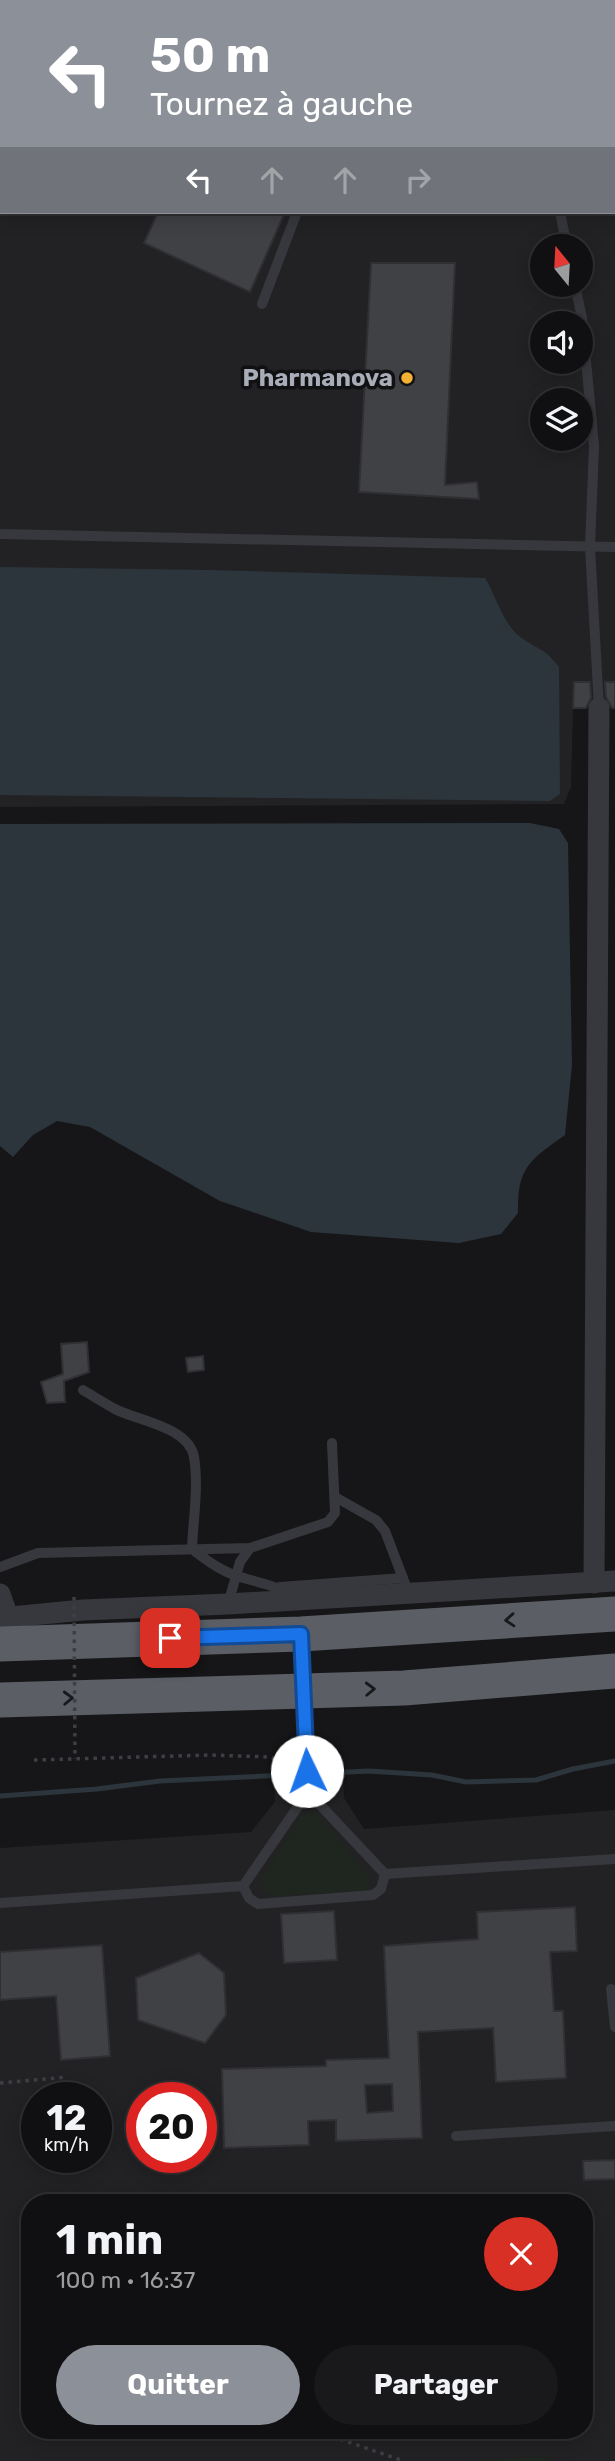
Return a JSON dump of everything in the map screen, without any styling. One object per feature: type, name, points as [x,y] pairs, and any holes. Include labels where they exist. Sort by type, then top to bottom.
[{"type":"highway","points":[[3,1626],[301,1634],[615,1614]]},
{"type":"highway","points":[[0,1700],[404,1688],[615,1671]]},
{"type":"street","points":[[0,1594],[3,1626],[83,1610],[301,1600],[406,1586],[604,1582],[599,708]]},
{"type":"lane","points":[[262,304],[296,214]]},
{"type":"lane","points":[[560,214],[564,234]]},
{"type":"lane","points":[[578,298],[594,446],[590,547],[599,708]]},
{"type":"lane","points":[[0,534],[615,547]]},
{"type":"lane","points":[[83,1390],[117,1410],[174,1432],[188,1445],[194,1455],[192,1549]]},
{"type":"lane","points":[[0,1567],[38,1553],[250,1548],[328,1522],[335,1513],[332,1443]]},
{"type":"lane","points":[[192,1549],[218,1568],[234,1575],[280,1587],[406,1586],[389,1539],[376,1520],[335,1497]]},
{"type":"lane","points":[[228,1604],[234,1575],[250,1548]]},
{"type":"lane","points":[[280,1587],[301,1600]]},
{"type":"lane","points":[[243,1886],[308,1792],[301,1634]]},
{"type":"lane","points":[[308,1792],[385,1874]]},
{"type":"lane","points":[[385,1874],[615,1859]]},
{"type":"lane","points":[[243,1886],[249,1898],[258,1904],[373,1895],[381,1889],[385,1874]]},
{"type":"lane","points":[[0,1903],[243,1886]]},
{"type":"lane","points":[[611,1989],[615,2027]]},
{"type":"lane","points":[[456,2136],[615,2126]]},
{"type":"path","points":[[74,1597],[75,1759]]},
{"type":"path","points":[[34,1760],[142,1756],[270,1757],[307,1771]]},
{"type":"path","points":[[0,2083],[67,2077]]},
{"type":"path","points":[[339,2439],[404,2461]]},
{"type":"shaded area","points":[[0,214],[615,214],[615,708],[573,708],[571,787],[564,804],[0,807]]},
{"type":"shaded area","points":[[0,567],[485,578],[513,631],[544,652],[559,667],[560,794],[550,801],[0,795]]},
{"type":"shaded area","points":[[530,823],[559,829],[568,843],[572,1065],[565,1135],[528,1166],[520,1185],[518,1213],[501,1234],[459,1243],[311,1232],[220,1201],[90,1127],[57,1121],[33,1135],[13,1157],[0,1146],[0,824]]},
{"type":"shaded area","points":[[343,1769],[344,1798],[364,1829],[615,1810],[615,2461],[0,2461],[0,1848],[251,1832],[275,1802],[273,1773]]},
{"type":"shaded area","points":[[310,1811],[321,1817],[370,1878],[369,1886],[364,1891],[271,1896],[263,1891],[261,1880],[301,1817]]},
{"type":"shaded area","points":[[547,2456],[548,2461],[474,2461]]},
{"type":"building","points":[[157,214],[284,214],[250,292],[144,243]]},
{"type":"building","name":"Pharmanova","points":[[371,263],[455,263],[445,485],[477,482],[479,499],[359,492]]},
{"type":"building","points":[[574,682],[590,682],[591,698],[586,708],[573,708]]},
{"type":"building","points":[[605,682],[615,682],[615,708],[612,708],[606,697]]},
{"type":"building","points":[[87,1342],[89,1372],[64,1381],[65,1402],[47,1403],[41,1382],[63,1374],[61,1344]]},
{"type":"building","points":[[203,1356],[204,1370],[188,1372],[186,1358]]},
{"type":"building","points":[[315,1765],[323,1765],[324,1780],[315,1780]]},
{"type":"building","points":[[575,1907],[577,1951],[550,1952],[554,2011],[563,2011],[566,2078],[496,2082],[493,2028],[418,2032],[422,2138],[336,2141],[336,2120],[308,2121],[309,2145],[224,2148],[222,2069],[326,2066],[326,2060],[389,2058],[384,1946],[478,1939],[477,1912]],"holes":[[[392,2084],[393,2111],[367,2113],[365,2085]]]},
{"type":"building","points":[[334,1911],[337,1960],[284,1963],[281,1914]]},
{"type":"building","points":[[102,1945],[110,2056],[61,2060],[56,1996],[0,2000],[0,1952]]},
{"type":"building","points":[[199,1953],[224,1973],[226,2015],[205,2043],[138,2020],[136,1978]]},
{"type":"building","points":[[615,2160],[615,2179],[584,2180],[583,2161]]},
{"type":"waterway","points":[[0,1796],[160,1781],[369,1771],[432,1775],[466,1782],[536,1780],[615,1761]]},
{"type":"place","name":"Pharmanova","points":[[407,378]]},
{"type":"route","points":[[170,1638],[301,1634],[307,1771]]}]
